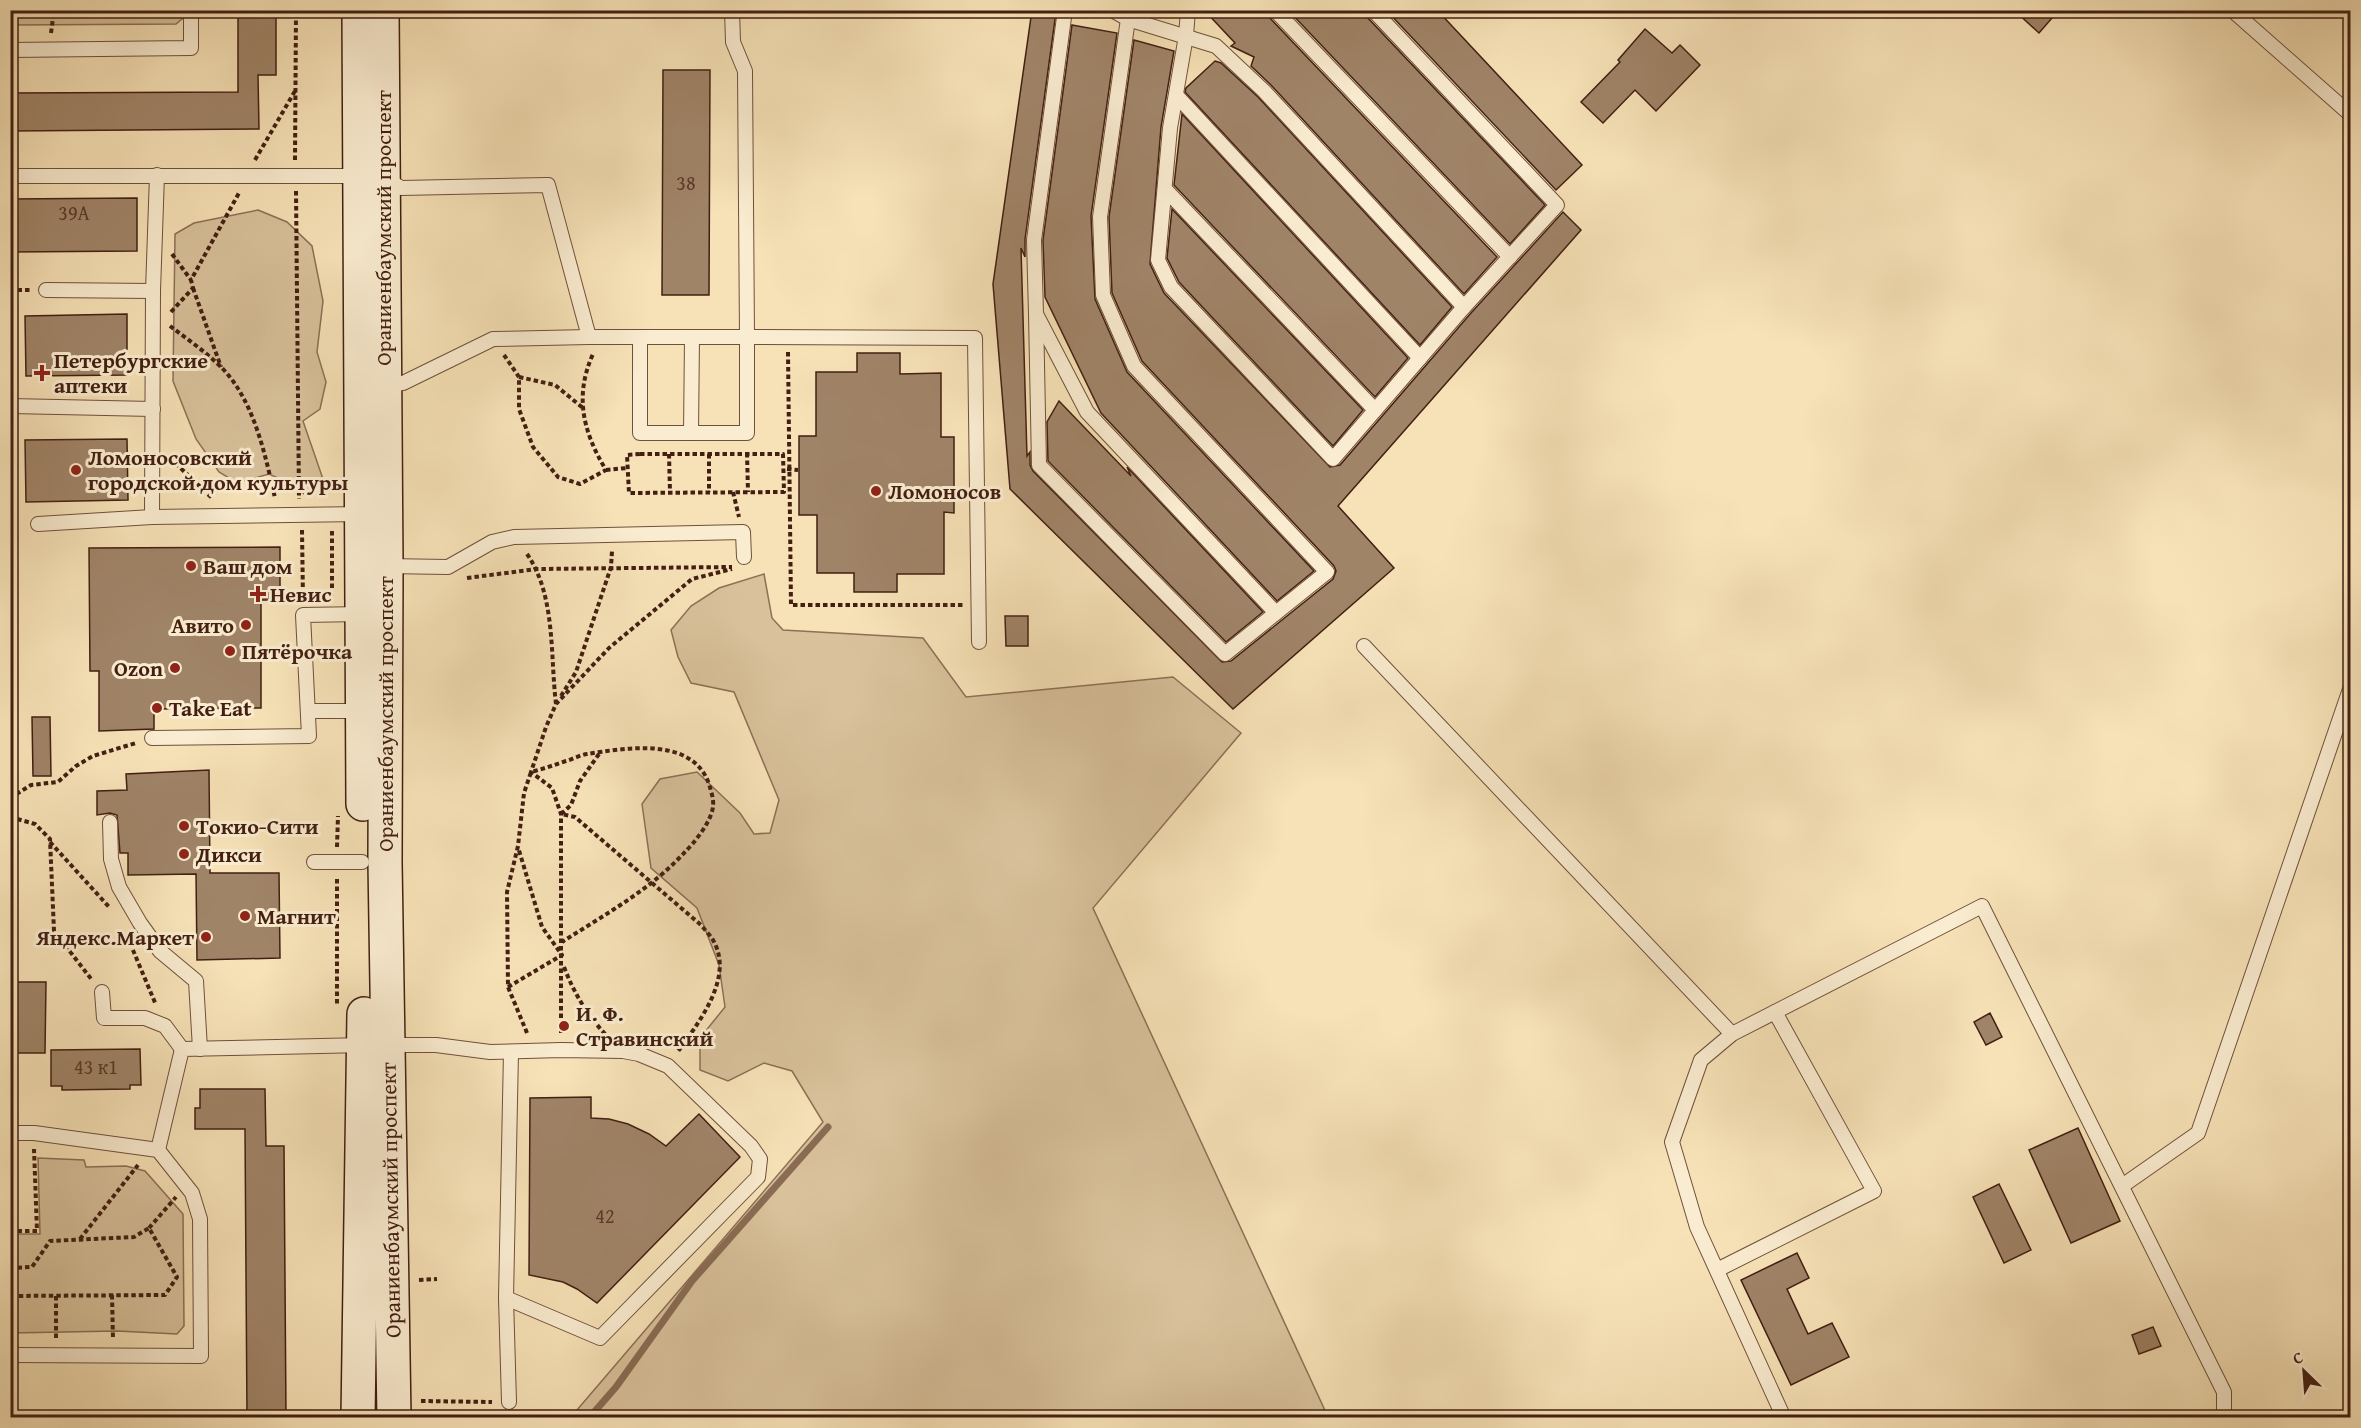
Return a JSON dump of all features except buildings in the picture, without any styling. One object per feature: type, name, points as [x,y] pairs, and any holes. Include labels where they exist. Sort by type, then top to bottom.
[{"type":"main road","name":"Ораниенбаумский проспект","points":[[358,1418],[376,1045],[375,711],[386,566],[372,387],[371,177],[359,10]]},
{"type":"main road","name":"Ораниенбаумский проспект","points":[[371,177],[382,10]]},
{"type":"main road","name":"Ораниенбаумский проспект","points":[[372,387],[362,514],[363,614],[375,711]]},
{"type":"main road","name":"Ораниенбаумский проспект","points":[[376,1045],[403,1409]]},
{"type":"lane","points":[[640,337],[640,433],[747,433],[745,71],[733,42],[732,10]]},
{"type":"lane","points":[[1065,10],[1034,240],[1040,465],[1225,654],[1327,572],[1134,366],[1103,295],[1100,217],[1128,19]]},
{"type":"lane","points":[[1112,10],[1128,19],[1215,46],[1264,91],[1464,307]]},
{"type":"lane","points":[[1188,10],[1186,36],[1170,128],[1158,260],[1172,287],[1333,459],[1464,307],[1557,206],[1373,10]]},
{"type":"lane","points":[[1275,10],[1510,257]]},
{"type":"lane","points":[[2232,10],[2350,114]]},
{"type":"lane","points":[[10,50],[191,48],[191,11]]},
{"type":"lane","points":[[1176,95],[1420,358]]},
{"type":"lane","points":[[152,517],[153,291],[157,175]]},
{"type":"lane","points":[[10,176],[371,177],[401,188],[548,185],[589,337]]},
{"type":"lane","points":[[1165,189],[1375,410]]},
{"type":"lane","points":[[46,290],[153,291]]},
{"type":"lane","points":[[1036,314],[1087,412],[1275,613]]},
{"type":"lane","points":[[372,387],[403,383],[493,339],[589,337],[975,338],[979,642]]},
{"type":"lane","points":[[691,433],[692,337]]},
{"type":"lane","points":[[13,406],[153,409]]},
{"type":"lane","points":[[38,524],[152,517],[362,514]]},
{"type":"lane","points":[[386,566],[448,567],[492,542],[514,537],[743,532],[744,557]]},
{"type":"lane","points":[[152,738],[309,736],[303,615],[363,614]]},
{"type":"lane","points":[[1364,646],[1732,1034]]},
{"type":"lane","points":[[2122,1186],[2198,1133],[2350,689]]},
{"type":"lane","points":[[308,711],[375,711]]},
{"type":"lane","points":[[110,822],[111,860],[119,887],[160,951],[196,981],[200,1049]]},
{"type":"lane","points":[[314,862],[374,862]]},
{"type":"lane","points":[[1784,1418],[1697,1227],[1672,1142],[1701,1060],[1732,1034],[1982,906],[2224,1392],[2224,1418]]},
{"type":"lane","points":[[102,992],[104,1018],[146,1018],[165,1026],[182,1049]]},
{"type":"lane","points":[[1717,1270],[1874,1191],[1775,1012]]},
{"type":"lane","points":[[182,1049],[436,1045],[490,1052],[561,1050],[623,1051],[639,1054],[668,1065],[751,1146],[760,1159],[758,1177],[600,1338],[506,1298]]},
{"type":"lane","points":[[153,1150],[182,1049]]},
{"type":"lane","points":[[509,1402],[506,1298],[511,1052]]},
{"type":"lane","points":[[10,1133],[34,1133],[153,1150],[186,1186],[192,1194],[200,1219],[201,1356],[10,1355]]},
{"type":"path","points":[[52,10],[80,14],[191,11]]},
{"type":"path","points":[[296,10],[299,514],[302,522],[303,615]]},
{"type":"path","points":[[279,515],[267,464],[253,421],[240,394],[221,367],[191,280],[243,187],[245,176],[296,90]]},
{"type":"path","points":[[193,288],[164,321],[221,367]]},
{"type":"path","points":[[604,337],[586,369],[583,419],[594,449],[606,470]]},
{"type":"path","points":[[493,339],[519,377],[519,409],[532,447],[558,477],[580,484],[606,470],[627,468]]},
{"type":"path","points":[[789,339],[788,349],[785,469],[784,492],[629,493],[627,455],[783,454],[785,469],[791,605],[978,605]]},
{"type":"path","points":[[10,363],[14,368],[13,406]]},
{"type":"path","points":[[519,377],[555,385],[583,408]]},
{"type":"path","points":[[153,441],[215,500]]},
{"type":"path","points":[[747,453],[748,492]]},
{"type":"path","points":[[669,454],[670,492]]},
{"type":"path","points":[[709,454],[709,492]]},
{"type":"path","points":[[785,469],[798,470]]},
{"type":"path","points":[[733,492],[743,532]]},
{"type":"path","points":[[266,500],[276,500]]},
{"type":"path","points":[[287,500],[299,500]]},
{"type":"path","points":[[534,1052],[508,987],[507,892],[518,846],[524,793],[556,704],[576,672],[611,567],[614,535]]},
{"type":"path","points":[[514,537],[537,569],[550,622],[556,704]]},
{"type":"path","points":[[456,579],[537,569],[743,567],[692,579],[609,648],[556,704]]},
{"type":"path","points":[[10,798],[31,785],[58,782],[76,766],[93,756],[152,738]]},
{"type":"path","points":[[531,772],[586,753],[600,753],[618,748],[668,751],[685,755],[698,764],[712,792],[713,807],[708,820],[685,853],[651,884],[562,942]]},
{"type":"path","points":[[561,814],[571,805],[580,781],[600,753]]},
{"type":"path","points":[[531,772],[552,788],[561,814],[561,1050]]},
{"type":"path","points":[[561,814],[575,817],[701,925],[713,940],[719,962],[718,976],[709,1006],[668,1065]]},
{"type":"path","points":[[10,817],[35,824],[114,913]]},
{"type":"path","points":[[50,842],[54,931],[102,992]]},
{"type":"path","points":[[518,846],[542,927],[562,955]]},
{"type":"path","points":[[126,932],[165,1026]]},
{"type":"path","points":[[508,987],[562,955]]},
{"type":"path","points":[[562,963],[574,993],[584,1008],[623,1051]]},
{"type":"path","points":[[10,1231],[37,1231],[34,1133]]},
{"type":"path","points":[[80,1240],[153,1150]]},
{"type":"path","points":[[10,1268],[32,1267],[50,1241],[134,1238],[149,1228],[186,1186]]},
{"type":"path","points":[[10,1296],[165,1295],[177,1277],[149,1228]]},
{"type":"path","points":[[112,1295],[112,1356]]},
{"type":"path","points":[[56,1296],[56,1355]]},
{"type":"path","points":[[403,1409],[489,1402]]},
{"type":"shaded area","points":[[11,10],[182,11],[182,19],[176,24],[13,25],[11,29]]},
{"type":"shaded area","points":[[258,210],[287,222],[312,246],[323,301],[317,352],[326,382],[320,409],[303,421],[324,482],[306,496],[296,486],[269,474],[237,483],[219,472],[196,439],[173,381],[175,234],[194,223]]},
{"type":"shaded area","points":[[764,574],[772,618],[783,630],[923,638],[966,697],[1173,677],[1241,733],[1093,908],[1328,1417],[571,1417],[823,1122],[792,1071],[764,1063],[728,1081],[700,1070],[700,1038],[725,1007],[719,965],[697,908],[651,868],[642,804],[660,779],[697,772],[740,813],[754,834],[770,833],[779,800],[734,692],[691,683],[678,657],[671,630],[691,606],[719,588]]},
{"type":"shaded area","points":[[38,1158],[84,1160],[86,1167],[126,1166],[145,1171],[183,1214],[184,1326],[177,1334],[117,1331],[11,1333],[11,1234],[40,1234]]},
{"type":"waterway","points":[[589,1418],[616,1387],[692,1281],[828,1127]]},
{"type":"place","name":"Петербургские аптеки","points":[[42,373]]},
{"type":"place","name":"Ломоносовский городской дом культуры","points":[[76,470]]},
{"type":"place","name":"Ломоносов","points":[[876,491]]},
{"type":"place","name":"Ваш дом","points":[[191,566]]},
{"type":"place","name":"Невис","points":[[258,594]]},
{"type":"place","name":"Авито","points":[[246,625]]},
{"type":"place","name":"Пятёрочка","points":[[230,651]]},
{"type":"place","name":"Ozon","points":[[175,668]]},
{"type":"place","name":"Take Eat","points":[[157,708]]},
{"type":"place","name":"Токио-Сити","points":[[184,826]]},
{"type":"place","name":"Дикси","points":[[184,854]]},
{"type":"place","name":"Магнит","points":[[245,916]]},
{"type":"place","name":"Яндекс.Маркет","points":[[206,937]]},
{"type":"place","name":"И. Ф. Стравинский","points":[[564,1026]]}]
